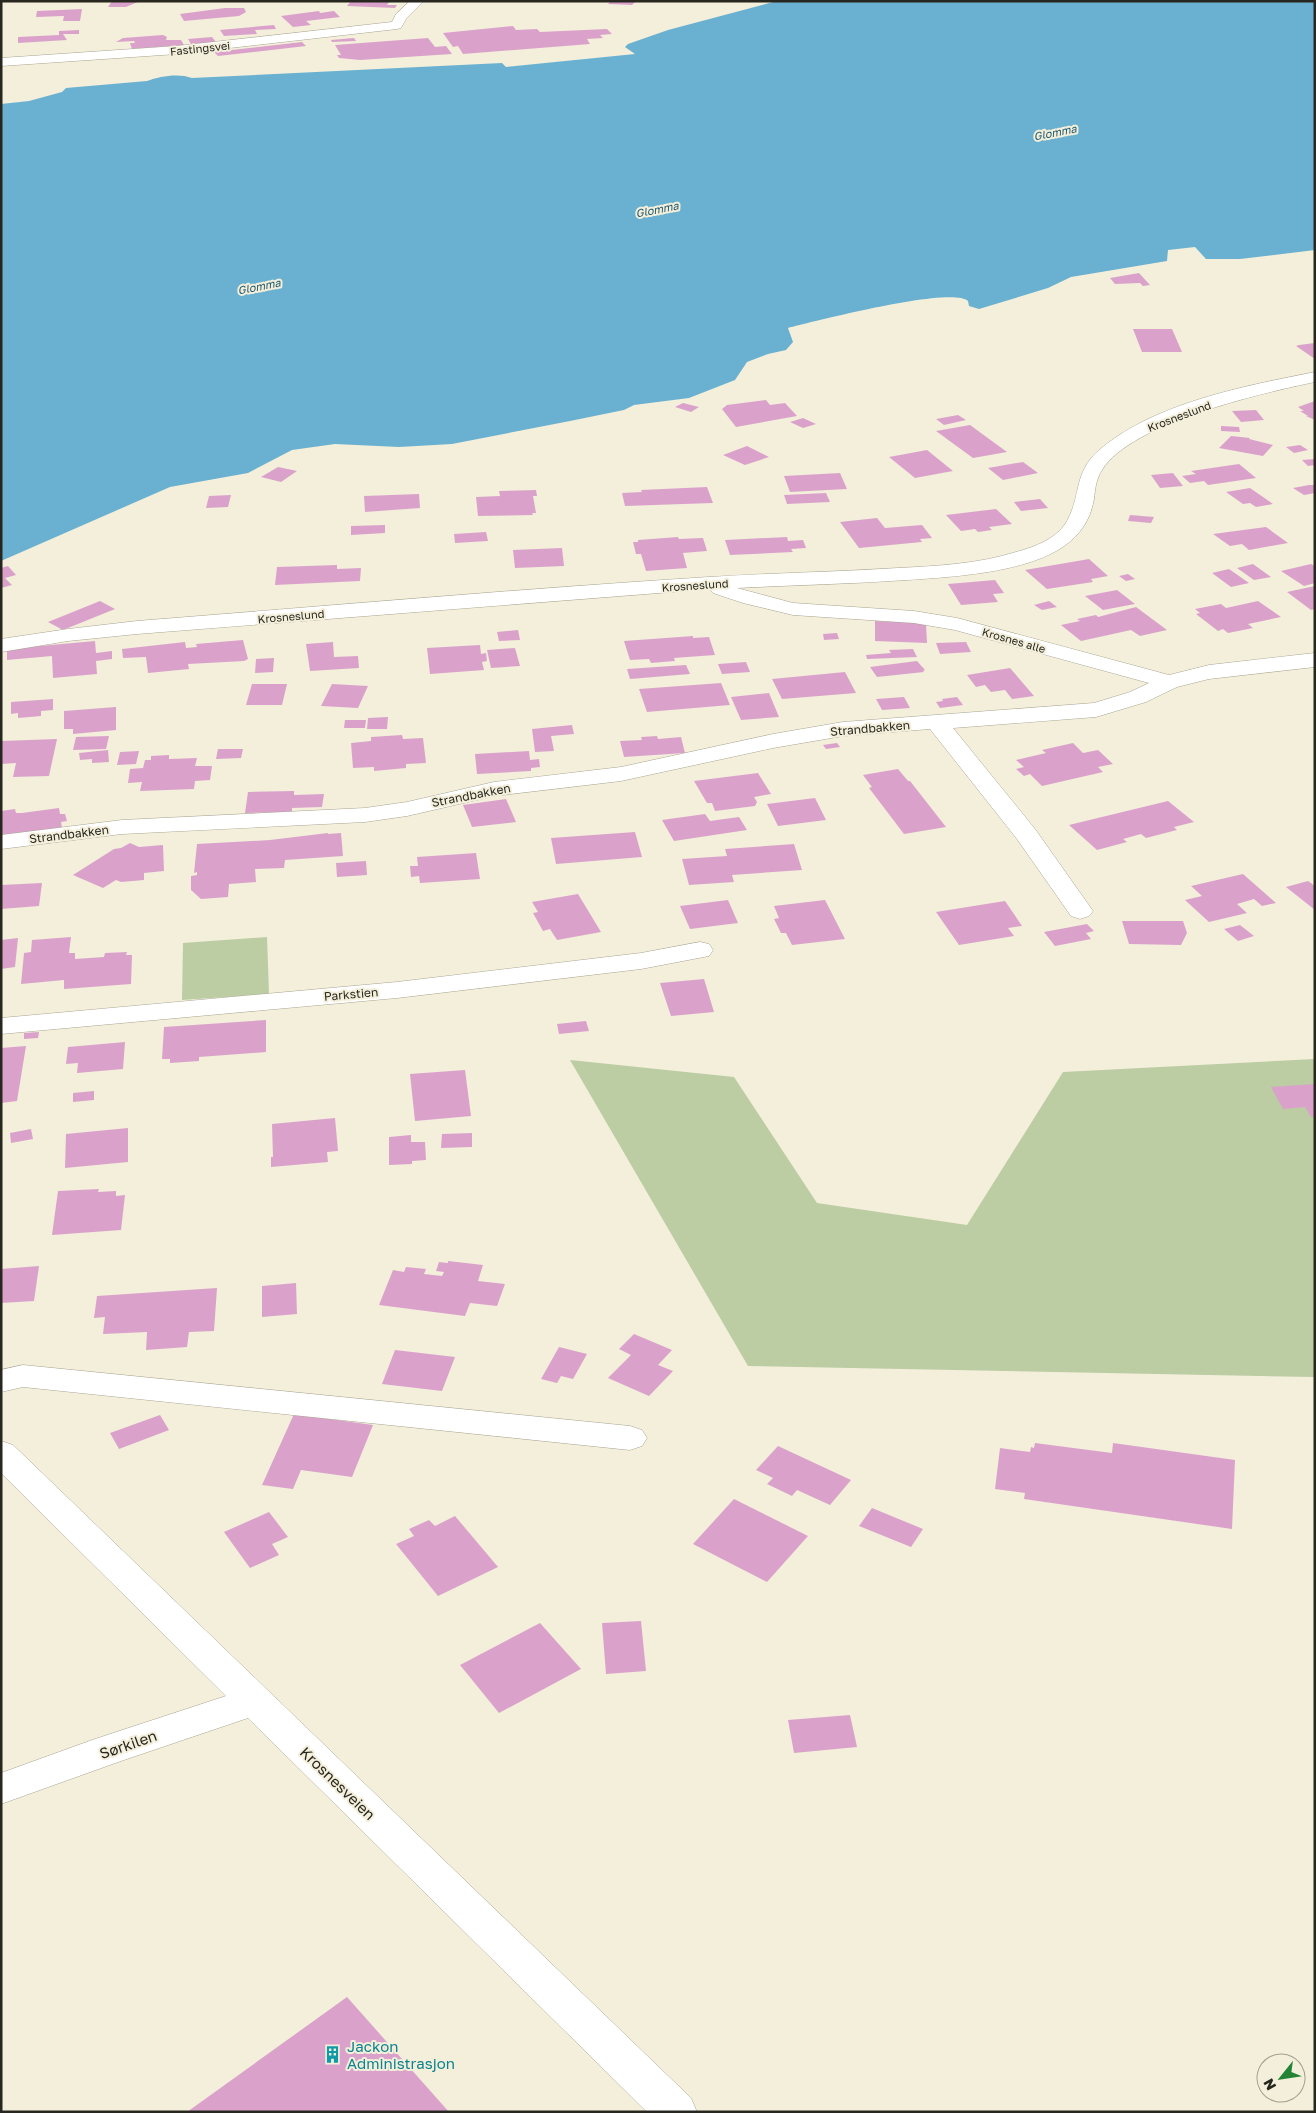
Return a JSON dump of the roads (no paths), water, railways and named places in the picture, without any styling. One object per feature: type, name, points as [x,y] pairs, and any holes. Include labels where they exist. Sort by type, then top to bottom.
[{"type":"street","name":"Fastingsvei","points":[[1,62],[177,50],[397,25],[400,17],[418,1]]},
{"type":"street","name":"Krosneslund","points":[[1,646],[28,640],[100,632],[416,604],[713,583],[937,572],[991,564],[1035,553],[1049,547],[1069,532],[1078,521],[1086,481],[1097,463],[1109,451],[1128,438],[1187,411],[1257,390],[1315,376]]},
{"type":"street","name":"Krosnes alle","points":[[713,583],[721,590],[793,609],[914,617],[957,624],[1169,682],[1209,672],[1315,660]]},
{"type":"street","name":"Strandbakken","points":[[1,842],[122,827],[364,815],[407,809],[494,789],[621,774],[804,735],[875,726],[1096,710],[1138,697],[1169,682]]},
{"type":"street","points":[[937,722],[1026,834],[1080,911]]},
{"type":"street","name":"Parkstien","points":[[1,1026],[397,990],[641,961],[700,950]]},
{"type":"street","points":[[1,1381],[23,1376],[630,1438]]},
{"type":"street","name":"Krosnesveien","points":[[1,1453],[676,2112]]},
{"type":"street","name":"Sørkilen","points":[[1,1788],[255,1701]]},
{"type":"water","name":"Glomma","points":[[777,1],[1315,1],[1315,250],[1240,259],[1206,259],[1195,247],[1168,250],[1167,261],[1071,277],[1048,288],[979,309],[969,306],[968,301],[957,298],[937,298],[882,306],[826,319],[788,328],[793,342],[786,350],[747,362],[735,380],[689,398],[634,405],[624,410],[452,444],[399,447],[335,444],[292,450],[248,473],[170,487],[1,561],[1,104],[29,101],[62,92],[66,88],[147,81],[170,76],[187,76],[192,78],[502,63],[506,67],[635,54],[625,47],[628,44],[668,30]]},
{"type":"place","name":"Jackon Administrasjon","points":[[333,2055]]}]
